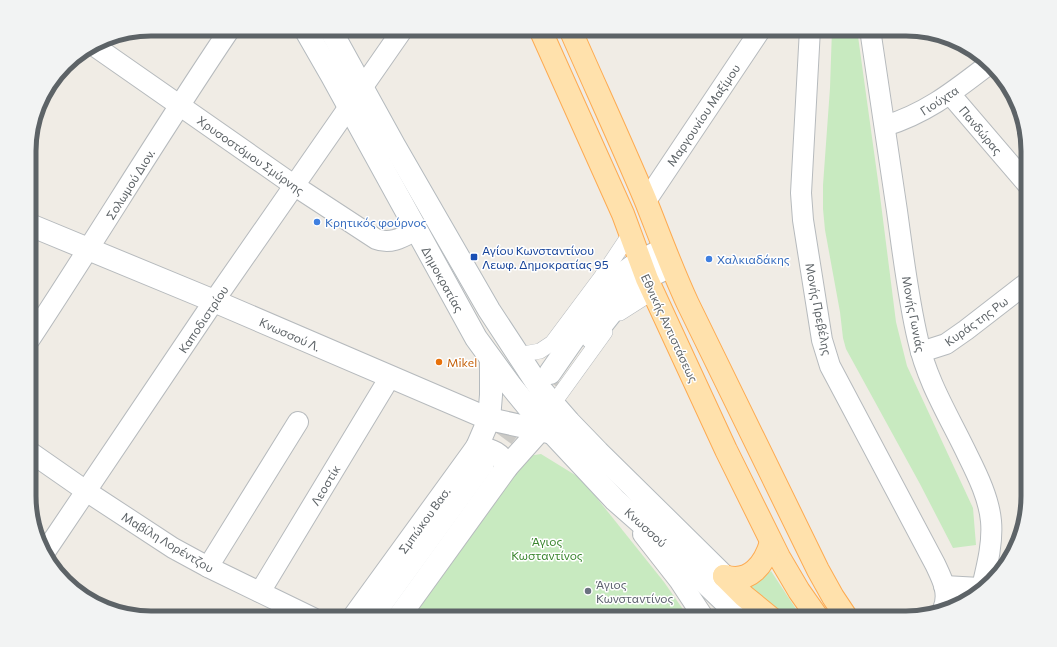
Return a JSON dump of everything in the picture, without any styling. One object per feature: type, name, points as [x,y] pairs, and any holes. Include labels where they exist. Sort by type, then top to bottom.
[{"type":"main road","name":"Δημοκρατίας","points":[[309,36],[476,338],[546,432]]},
{"type":"main road","name":"Δημοκρατίας","points":[[334,36],[394,145],[489,310],[542,391],[553,404]]},
{"type":"main road","name":"Εθνικής Αντιστάσεως","points":[[543,36],[622,214],[646,277],[726,450],[771,542],[799,591],[813,611]]},
{"type":"main road","points":[[573,36],[646,201],[668,258],[723,377],[818,570],[833,597],[843,611]]},
{"type":"main road","name":"Κνωσσού Λ.","points":[[36,227],[214,301],[489,419],[546,432]]},
{"type":"main road","points":[[554,378],[611,286],[625,271],[646,277],[668,258]]},
{"type":"main road","points":[[489,419],[491,360]]},
{"type":"main road","name":"Κνωσσού","points":[[553,404],[603,457],[724,576]]},
{"type":"main road","name":"Σμπώκου Βασ.","points":[[402,611],[489,462],[489,419]]},
{"type":"main road","name":"Κνωσσού","points":[[546,432],[615,500],[656,536],[735,611]]},
{"type":"main road","name":"Σμπώκου Βασ.","points":[[359,611],[489,462],[546,432]]},
{"type":"main road","name":"Σμπώκου Βασ.","points":[[376,611],[489,462]]},
{"type":"main road","name":"Σμπώκου Βασ.","points":[[387,611],[489,462]]},
{"type":"main road","points":[[724,576],[737,578],[743,577],[752,572],[766,558],[771,542]]},
{"type":"main road","points":[[724,576],[744,596],[762,611]]},
{"type":"street","name":"Σολωμού Διον.","points":[[36,330],[89,249],[179,105],[225,36]]},
{"type":"street","name":"Καποδιστρίου","points":[[48,547],[214,301],[398,36]]},
{"type":"street","name":"Μαργουνίου Μαξίμου","points":[[646,201],[754,36]]},
{"type":"street","name":"Μονής Πρεβέλης","points":[[810,36],[801,193],[803,220],[822,340],[830,366],[924,541],[944,586],[946,599],[944,604]]},
{"type":"street","name":"Μονής Γωνιάς","points":[[871,36],[914,325],[931,381],[973,465],[987,503],[991,521],[991,533],[982,582]]},
{"type":"street","name":"Χρυσοστόμου Σμύρνης","points":[[98,49],[295,186],[379,240],[394,240],[416,230]]},
{"type":"street","name":"Γιούχτα","points":[[885,126],[920,112],[950,94],[985,68]]},
{"type":"street","name":"Πανδώρας","points":[[950,94],[1021,177]]},
{"type":"street","points":[[518,355],[540,351],[552,343],[602,276],[630,234]]},
{"type":"street","points":[[553,404],[646,277]]},
{"type":"street","name":"Κυράς της Ρω","points":[[921,352],[946,344],[1021,287]]},
{"type":"street","name":"Λεοστίκ","points":[[260,592],[390,377]]},
{"type":"street","points":[[208,567],[298,422]]},
{"type":"street","name":"Μαβίλη Λορέντζου","points":[[36,456],[168,545],[208,567],[299,611]]},
{"type":"street","points":[[615,500],[663,558],[699,611]]},
{"type":"street","points":[[944,586],[975,588]]},
{"type":"green space","points":[[832,36],[858,36],[896,322],[907,366],[973,508],[976,545],[953,548],[920,484],[846,349],[825,230],[823,209],[823,185],[830,88]]},
{"type":"green space","name":"Άγιος Κωσταντίνος","points":[[541,454],[580,478],[664,582],[684,611],[417,611],[528,456]]},
{"type":"green space","points":[[771,571],[797,611],[778,611],[750,587]]},
{"type":"tunnel","points":[[535,412],[559,382]]},
{"type":"tunnel","points":[[483,464],[523,410]]},
{"type":"place","name":"Κρητικός φούρνος","points":[[317,222]]},
{"type":"place","name":"Αγίου Κωνσταντίνου Λεωφ. Δημοκρατίας 95","points":[[474,257]]},
{"type":"place","name":"Χαλκιαδάκης","points":[[709,259]]},
{"type":"place","name":"Mikel","points":[[439,362]]},
{"type":"place","name":"Άγιος Κωνσταντίνος","points":[[588,591]]}]
